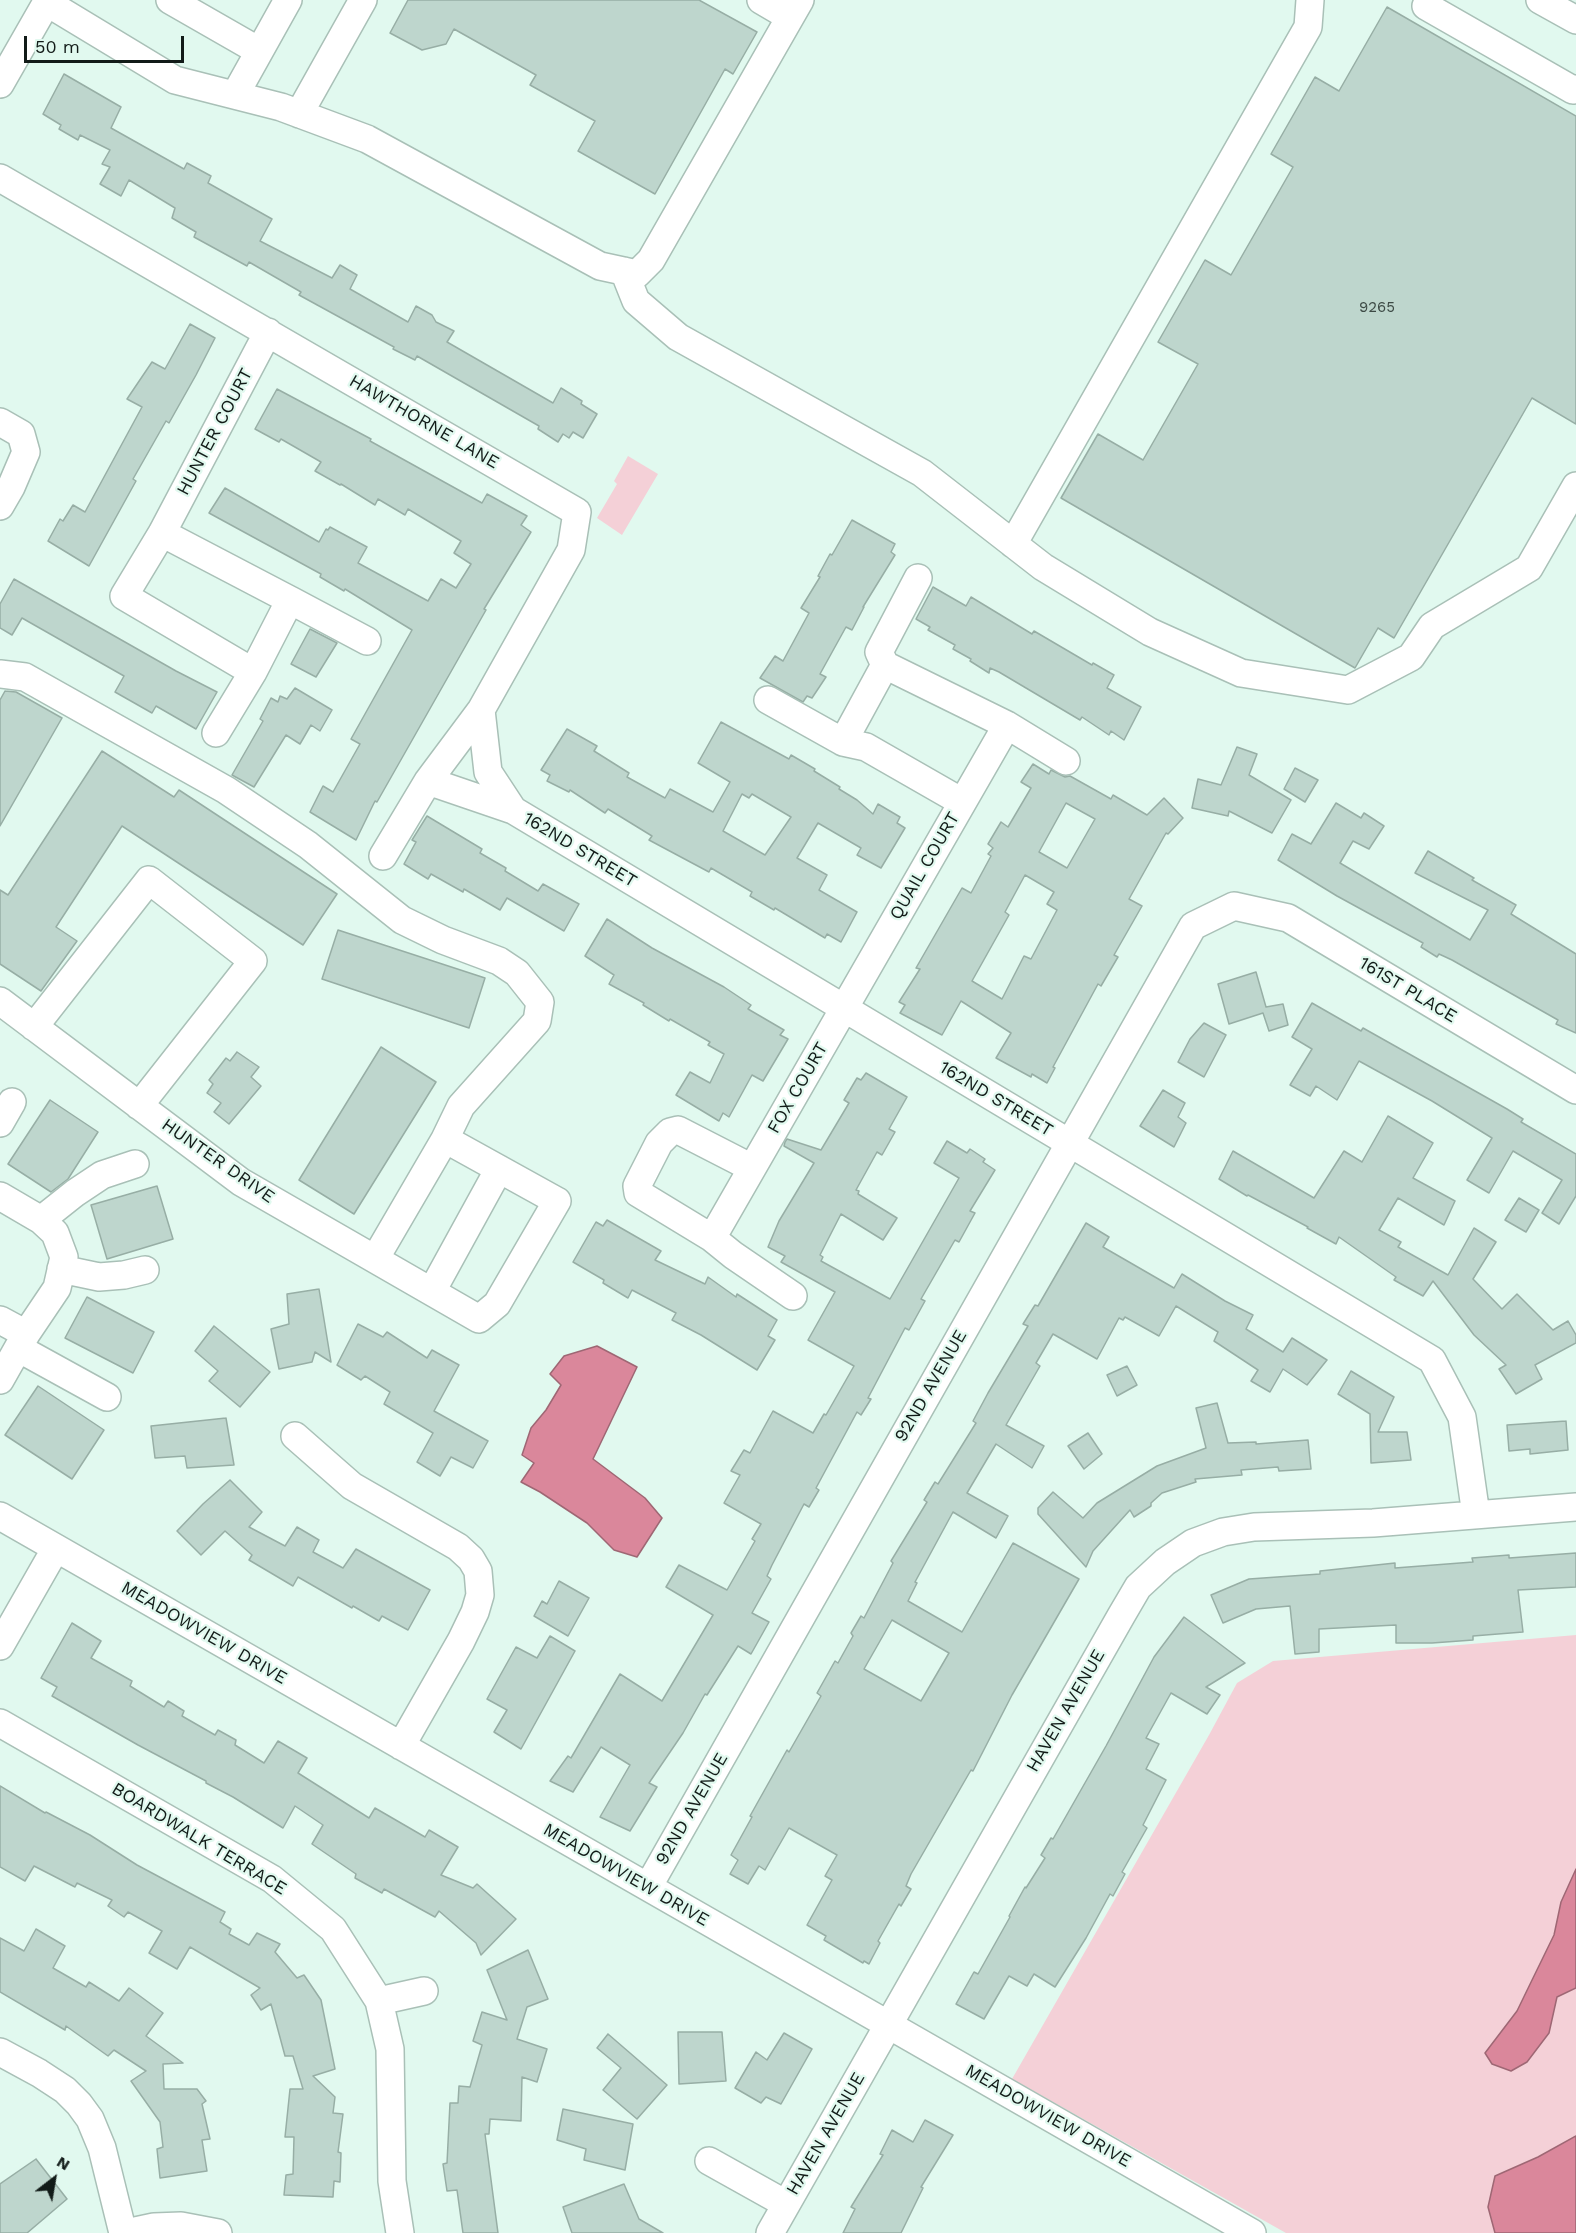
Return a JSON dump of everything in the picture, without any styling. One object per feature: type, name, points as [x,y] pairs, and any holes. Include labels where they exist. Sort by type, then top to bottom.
[{"type":"street","points":[[170,0],[259,51]]},
{"type":"street","points":[[235,95],[288,0]]},
{"type":"street","points":[[299,114],[363,0]]},
{"type":"street","points":[[0,84],[47,1],[175,80],[299,114],[367,139],[600,266],[637,274],[651,260],[795,8],[761,0]]},
{"type":"street","points":[[1013,544],[1308,27],[1310,0]]},
{"type":"street","points":[[1540,0],[1576,20]]},
{"type":"street","points":[[1426,6],[1573,90],[1576,89]]},
{"type":"street","name":"HAWTHORNE LANE","points":[[0,178],[578,512],[571,550],[481,710],[428,781],[383,856]]},
{"type":"street","points":[[624,271],[636,301],[678,337],[922,473],[1043,567],[1150,632],[1241,673],[1348,690],[1411,657],[1432,626],[1529,568],[1576,486]]},
{"type":"street","name":"HUNTER COURT","points":[[253,672],[124,596],[162,533],[268,332]]},
{"type":"street","points":[[0,422],[21,434],[26,452],[0,506]]},
{"type":"street","points":[[162,533],[367,641]]},
{"type":"street","points":[[918,578],[879,652],[885,665],[1007,725],[1066,761]]},
{"type":"street","points":[[216,733],[253,672],[290,600]]},
{"type":"street","points":[[843,742],[885,665]]},
{"type":"street","points":[[0,674],[25,677],[225,790],[308,845],[402,920],[443,940],[499,961],[517,973],[540,1002],[537,1021],[461,1106],[445,1139],[375,1259]]},
{"type":"street","points":[[768,700],[843,742],[866,747],[962,802]]},
{"type":"street","name":"162ND STREET","points":[[481,710],[488,772],[513,810],[1432,1360],[1462,1417],[1476,1515]]},
{"type":"street","name":"QUAIL COURT","points":[[844,1008],[1007,725]]},
{"type":"street","points":[[428,781],[513,810]]},
{"type":"street","points":[[34,1027],[149,880],[253,961],[139,1106]]},
{"type":"street","name":"161ST PLACE","points":[[1234,906],[1288,918],[1576,1090]]},
{"type":"street","name":"92ND AVENUE","points":[[648,1887],[1193,926],[1234,906]]},
{"type":"street","name":"HUNTER DRIVE","points":[[0,1001],[241,1182],[479,1319],[497,1304],[557,1201],[499,1169]]},
{"type":"street","name":"FOX COURT","points":[[712,1238],[844,1008]]},
{"type":"street","points":[[752,1168],[678,1130],[670,1132],[659,1143],[637,1186],[638,1193],[712,1238],[793,1296]]},
{"type":"street","points":[[432,1291],[499,1169],[445,1139]]},
{"type":"street","points":[[41,1220],[102,1175],[135,1164]]},
{"type":"street","points":[[0,1196],[41,1220],[55,1233],[64,1257],[57,1288],[22,1341],[0,1380]]},
{"type":"street","points":[[61,1269],[99,1277],[145,1270]]},
{"type":"street","points":[[0,1320],[22,1341],[107,1397]]},
{"type":"street","points":[[296,1437],[352,1486],[458,1547],[471,1559],[478,1571],[480,1594],[475,1612],[401,1746]]},
{"type":"street","name":"HAVEN AVENUE","points":[[770,2233],[1120,1616],[1138,1587],[1165,1562],[1193,1543],[1223,1532],[1254,1527],[1373,1524],[1576,1507]]},
{"type":"street","name":"MEADOWVIEW DRIVE","points":[[0,1516],[1252,2233]]},
{"type":"street","points":[[0,1646],[56,1548]]},
{"type":"street","name":"BOARDWALK TERRACE","points":[[0,1723],[272,1879],[333,1929],[379,2001],[390,2049],[392,2181],[400,2233]]},
{"type":"street","points":[[379,2001],[424,1991]]},
{"type":"street","points":[[0,2052],[39,2073],[65,2091],[90,2119],[102,2148],[125,2233],[154,2227],[181,2226],[218,2233]]},
{"type":"street","points":[[709,2161],[786,2204]]},
{"type":"shaded area","points":[[628,456],[658,474],[622,535],[597,518],[617,484],[614,481]]},
{"type":"shaded area","points":[[597,1346],[637,1367],[593,1459],[645,1498],[662,1518],[637,1557],[614,1550],[587,1523],[521,1482],[534,1463],[522,1455],[531,1428],[546,1410],[561,1385],[550,1374],[564,1356]]},
{"type":"shaded area","points":[[1576,1635],[1576,2233],[1286,2233],[1012,2079],[1237,1683],[1273,1661]]},
{"type":"shaded area","points":[[1576,1869],[1576,1988],[1557,1997],[1549,2033],[1527,2062],[1511,2071],[1492,2064],[1485,2053],[1517,2011],[1554,1935],[1561,1902]]},
{"type":"shaded area","points":[[1576,2136],[1576,2233],[1495,2233],[1488,2207],[1495,2176],[1538,2157]]},
{"type":"building","points":[[408,0],[699,0],[757,32],[733,74],[725,69],[655,194],[578,151],[595,121],[530,85],[536,75],[454,29],[446,44],[422,50],[390,33]]},
{"type":"building","points":[[1387,7],[1576,116],[1576,424],[1532,398],[1394,638],[1378,628],[1355,668],[1061,498],[1098,434],[1143,460],[1198,364],[1158,342],[1205,260],[1231,275],[1293,167],[1271,154],[1315,77],[1339,91]]},
{"type":"building","points":[[64,74],[121,107],[111,128],[184,169],[187,163],[211,176],[208,183],[272,219],[260,241],[332,278],[340,265],[357,275],[350,289],[408,322],[416,306],[432,315],[436,322],[454,331],[447,342],[553,403],[561,388],[582,401],[581,404],[597,414],[583,438],[573,432],[569,438],[563,434],[558,442],[538,429],[539,426],[417,356],[415,360],[393,349],[394,347],[299,295],[301,292],[249,262],[247,266],[194,237],[196,232],[172,218],[175,208],[129,180],[121,196],[100,184],[110,167],[102,164],[110,150],[80,135],[78,140],[59,129],[61,125],[43,114]]},
{"type":"building","points":[[190,324],[215,338],[169,423],[166,421],[133,479],[136,481],[89,566],[48,541],[60,519],[63,521],[73,505],[85,512],[142,407],[127,399],[152,362],[165,369]]},
{"type":"building","points":[[277,389],[371,439],[370,441],[482,503],[487,494],[527,516],[521,525],[531,532],[484,609],[486,610],[377,802],[375,801],[356,840],[310,812],[323,786],[333,792],[360,744],[351,739],[412,630],[345,589],[344,591],[320,577],[321,574],[209,513],[225,488],[319,542],[326,529],[330,527],[367,547],[358,563],[428,601],[441,579],[456,588],[471,564],[454,553],[461,541],[408,509],[405,515],[378,499],[375,505],[315,471],[321,462],[281,439],[279,442],[255,429]]},
{"type":"building","points":[[852,520],[895,544],[891,552],[895,555],[863,607],[852,630],[846,627],[820,674],[826,677],[812,698],[807,696],[803,702],[760,678],[775,656],[783,661],[809,613],[801,608],[820,577],[818,576],[830,554],[832,555]]},
{"type":"building","points":[[14,579],[217,692],[196,729],[156,706],[152,713],[115,692],[124,676],[22,618],[12,635],[0,628],[0,604]]},
{"type":"building","points":[[933,587],[966,606],[971,597],[1032,634],[1034,631],[1092,665],[1093,663],[1114,675],[1107,688],[1141,707],[1124,740],[1111,731],[1109,735],[1082,717],[1080,720],[999,672],[990,668],[989,673],[953,649],[955,645],[928,630],[930,627],[916,619]]},
{"type":"building","points":[[310,629],[337,643],[316,677],[291,664]]},
{"type":"building","points":[[295,688],[332,710],[320,731],[311,725],[300,744],[286,735],[254,787],[232,775],[263,721],[260,719],[271,698],[278,702],[280,696],[287,699]]},
{"type":"building","points":[[5,691],[16,692],[62,718],[0,826],[0,700]]},
{"type":"building","points":[[721,722],[789,759],[791,755],[815,769],[814,771],[840,787],[839,789],[857,800],[873,814],[878,804],[900,817],[897,823],[905,828],[881,868],[857,855],[861,848],[818,823],[797,858],[827,875],[819,890],[857,912],[841,942],[827,934],[825,938],[775,908],[774,910],[750,896],[752,892],[711,868],[709,872],[649,840],[652,836],[608,809],[605,813],[570,790],[569,792],[547,781],[550,775],[541,770],[567,729],[597,746],[594,751],[629,773],[627,777],[665,798],[670,789],[713,812],[730,782],[698,763]],"holes":[[[742,794],[749,798],[752,794],[791,817],[765,855],[723,831]]]},
{"type":"building","points":[[1237,747],[1257,754],[1249,775],[1291,800],[1272,833],[1229,811],[1228,816],[1192,808],[1198,779],[1221,785]]},
{"type":"building","points":[[102,751],[174,797],[179,790],[337,894],[303,945],[122,826],[56,927],[77,941],[41,991],[0,964],[0,890],[8,895]]},
{"type":"building","points":[[1033,764],[1049,774],[1051,770],[1065,777],[1070,776],[1111,799],[1113,795],[1147,815],[1164,798],[1183,818],[1168,834],[1166,833],[1129,899],[1142,906],[1114,955],[1118,957],[1101,986],[1098,984],[1053,1067],[1055,1068],[1047,1083],[996,1058],[1011,1033],[961,1001],[942,1035],[900,1013],[905,1005],[899,1002],[920,969],[916,968],[962,888],[971,893],[991,856],[988,854],[993,848],[988,844],[1001,822],[1008,827],[1031,788],[1021,782]],"holes":[[[1066,803],[1095,819],[1067,868],[1039,852]],[[1025,875],[1054,892],[1047,904],[1057,910],[1031,959],[1024,956],[1002,999],[972,981],[1009,915],[1005,912]]]},
{"type":"building","points":[[1295,768],[1318,780],[1305,802],[1284,789]]},
{"type":"building","points":[[1336,803],[1361,818],[1364,813],[1384,826],[1369,849],[1353,841],[1340,863],[1470,940],[1488,910],[1415,873],[1428,851],[1516,905],[1511,914],[1576,954],[1576,1033],[1556,1024],[1558,1020],[1452,960],[1439,954],[1437,957],[1421,947],[1423,943],[1337,896],[1278,860],[1292,834],[1311,844]]},
{"type":"building","points":[[427,816],[482,849],[480,853],[538,891],[543,884],[579,904],[564,931],[507,898],[500,910],[464,889],[463,892],[431,874],[428,879],[404,864],[416,842],[412,840]]},
{"type":"building","points":[[607,919],[652,948],[724,987],[751,1005],[748,1009],[784,1030],[780,1035],[788,1039],[763,1081],[752,1075],[729,1117],[723,1113],[719,1121],[676,1095],[690,1072],[710,1083],[724,1054],[708,1045],[710,1042],[670,1019],[669,1021],[643,1005],[644,1003],[609,984],[614,975],[585,956]]},
{"type":"building","points":[[338,930],[485,978],[469,1028],[322,979]]},
{"type":"building","points":[[1256,972],[1266,1007],[1283,1004],[1288,1025],[1269,1031],[1263,1013],[1229,1024],[1218,984]]},
{"type":"building","points":[[1312,1003],[1361,1031],[1363,1028],[1507,1109],[1523,1119],[1521,1122],[1576,1154],[1576,1196],[1559,1224],[1542,1213],[1562,1180],[1513,1151],[1489,1193],[1467,1180],[1492,1138],[1432,1101],[1359,1061],[1337,1100],[1316,1086],[1310,1096],[1290,1085],[1312,1049],[1292,1037]]},
{"type":"building","points":[[1204,1023],[1226,1035],[1204,1077],[1178,1062],[1190,1039]]},
{"type":"building","points":[[381,1047],[436,1082],[354,1214],[299,1180]]},
{"type":"building","points":[[237,1052],[259,1067],[251,1077],[261,1086],[229,1124],[214,1112],[221,1103],[207,1093],[213,1084],[209,1080],[226,1058],[230,1061]]},
{"type":"building","points":[[866,1073],[907,1097],[889,1129],[895,1132],[882,1155],[877,1152],[856,1190],[859,1191],[858,1194],[897,1218],[883,1240],[841,1214],[820,1255],[823,1257],[821,1261],[890,1299],[959,1178],[934,1163],[947,1141],[967,1153],[970,1149],[985,1159],[983,1162],[995,1170],[970,1211],[975,1213],[959,1242],[955,1240],[921,1299],[925,1301],[909,1330],[905,1328],[868,1398],[871,1399],[861,1415],[857,1412],[816,1488],[819,1490],[809,1507],[804,1504],[772,1565],[767,1576],[771,1579],[752,1613],[769,1622],[751,1654],[738,1646],[707,1695],[705,1694],[683,1733],[649,1783],[657,1787],[630,1831],[600,1817],[630,1765],[601,1747],[573,1792],[550,1781],[568,1756],[571,1758],[620,1674],[662,1701],[713,1615],[666,1587],[679,1565],[727,1590],[755,1541],[752,1539],[761,1524],[724,1503],[740,1475],[731,1471],[744,1450],[750,1453],[773,1411],[813,1433],[854,1366],[808,1340],[835,1292],[781,1262],[785,1256],[768,1247],[779,1221],[814,1163],[784,1146],[785,1142],[787,1139],[821,1150],[849,1103],[844,1100],[857,1078],[861,1080]]},
{"type":"building","points":[[1163,1090],[1185,1103],[1178,1117],[1186,1123],[1174,1147],[1140,1126]]},
{"type":"building","points":[[50,1100],[98,1132],[68,1179],[51,1192],[8,1164]]},
{"type":"building","points":[[1388,1116],[1433,1143],[1413,1178],[1455,1201],[1444,1225],[1398,1198],[1379,1230],[1401,1242],[1398,1247],[1448,1275],[1474,1228],[1496,1242],[1473,1279],[1502,1309],[1517,1294],[1553,1330],[1568,1321],[1576,1335],[1576,1343],[1535,1365],[1542,1379],[1516,1394],[1499,1369],[1506,1365],[1474,1335],[1433,1281],[1423,1296],[1394,1280],[1396,1277],[1339,1237],[1336,1244],[1219,1179],[1233,1151],[1314,1198],[1344,1151],[1362,1162]]},
{"type":"building","points":[[157,1186],[173,1239],[107,1259],[91,1205]]},
{"type":"building","points":[[1519,1198],[1539,1210],[1526,1232],[1505,1220]]},
{"type":"building","points":[[607,1220],[661,1251],[655,1260],[705,1284],[708,1277],[736,1297],[737,1294],[777,1320],[768,1336],[775,1340],[757,1370],[672,1320],[676,1313],[632,1290],[628,1298],[603,1283],[604,1280],[573,1262],[596,1222],[603,1226]]},
{"type":"building","points":[[1086,1223],[1109,1237],[1103,1247],[1174,1288],[1182,1274],[1225,1301],[1253,1315],[1246,1329],[1283,1352],[1292,1338],[1327,1360],[1307,1385],[1283,1369],[1270,1392],[1251,1381],[1258,1370],[1214,1341],[1218,1332],[1176,1306],[1159,1336],[1125,1317],[1123,1320],[1119,1318],[1097,1359],[1053,1334],[1036,1363],[1040,1366],[1006,1425],[1044,1446],[1032,1468],[996,1444],[967,1493],[1008,1516],[996,1538],[953,1512],[915,1582],[917,1583],[908,1601],[962,1632],[1013,1543],[1079,1579],[1012,1695],[973,1771],[971,1770],[911,1874],[906,1886],[911,1889],[901,1906],[899,1904],[878,1941],[880,1943],[869,1964],[864,1961],[863,1963],[824,1940],[826,1936],[807,1925],[832,1880],[825,1876],[837,1855],[789,1828],[765,1870],[759,1866],[748,1884],[730,1874],[738,1860],[731,1855],[787,1750],[789,1752],[821,1696],[817,1693],[835,1661],[838,1663],[861,1616],[864,1618],[893,1563],[891,1561],[927,1502],[924,1500],[935,1482],[938,1484],[976,1423],[973,1421],[988,1393],[1028,1326],[1023,1324],[1035,1305],[1038,1306]],"holes":[[[892,1620],[949,1653],[921,1701],[864,1669]]]},
{"type":"building","points":[[319,1289],[331,1362],[315,1352],[312,1362],[279,1369],[271,1329],[289,1324],[287,1294]]},
{"type":"building","points":[[87,1297],[154,1332],[133,1373],[65,1338]]},
{"type":"building","points":[[358,1324],[383,1337],[387,1332],[427,1358],[432,1350],[459,1365],[434,1411],[488,1441],[473,1468],[451,1457],[440,1476],[417,1462],[433,1433],[384,1404],[390,1392],[365,1376],[361,1380],[337,1365]]},
{"type":"building","points":[[214,1326],[270,1372],[240,1407],[209,1381],[218,1371],[195,1351]]},
{"type":"building","points":[[1127,1366],[1137,1385],[1117,1396],[1107,1375]]},
{"type":"building","points":[[1351,1371],[1394,1397],[1378,1432],[1407,1432],[1411,1460],[1371,1463],[1370,1414],[1338,1394]]},
{"type":"building","points":[[38,1386],[104,1430],[72,1479],[5,1435]]},
{"type":"building","points":[[1217,1403],[1228,1443],[1256,1442],[1256,1444],[1308,1440],[1311,1469],[1279,1471],[1278,1467],[1241,1470],[1242,1475],[1195,1479],[1196,1482],[1162,1493],[1151,1503],[1151,1506],[1134,1517],[1130,1510],[1093,1551],[1086,1567],[1038,1514],[1038,1508],[1053,1492],[1083,1518],[1097,1503],[1157,1466],[1206,1448],[1196,1408]]},
{"type":"building","points":[[226,1418],[234,1465],[187,1468],[185,1456],[155,1458],[151,1426]]},
{"type":"building","points":[[1566,1421],[1568,1450],[1530,1454],[1530,1449],[1509,1451],[1507,1425]]},
{"type":"building","points":[[1088,1433],[1102,1454],[1084,1469],[1068,1446]]},
{"type":"building","points":[[230,1480],[262,1512],[249,1527],[285,1546],[297,1527],[319,1540],[313,1552],[343,1568],[356,1549],[430,1590],[408,1630],[382,1616],[379,1621],[353,1606],[352,1608],[298,1577],[293,1586],[249,1560],[252,1555],[225,1531],[201,1555],[177,1531]]},
{"type":"building","points":[[1576,1553],[1576,1587],[1518,1590],[1523,1632],[1473,1636],[1473,1640],[1396,1643],[1396,1625],[1319,1629],[1319,1652],[1295,1654],[1290,1606],[1256,1609],[1223,1623],[1211,1595],[1249,1579],[1320,1574],[1320,1571],[1395,1563],[1395,1568],[1473,1562],[1472,1558]]},
{"type":"building","points":[[559,1581],[589,1598],[568,1636],[534,1616],[542,1601],[547,1604]]},
{"type":"building","points":[[1184,1617],[1245,1663],[1206,1687],[1220,1695],[1207,1714],[1171,1693],[1146,1738],[1159,1744],[1146,1769],[1166,1780],[1143,1825],[1147,1828],[1122,1872],[1125,1874],[1113,1896],[1110,1894],[1055,1987],[1034,1974],[1027,1986],[1009,1976],[984,2019],[956,2004],[974,1972],[978,1974],[1025,1887],[1045,1858],[1041,1855],[1051,1838],[1053,1839],[1154,1657]]},
{"type":"building","points":[[72,1623],[101,1641],[91,1658],[132,1681],[130,1686],[164,1707],[168,1701],[184,1711],[182,1716],[215,1735],[218,1730],[236,1740],[235,1745],[264,1763],[278,1741],[307,1758],[298,1773],[369,1818],[375,1808],[425,1837],[429,1830],[458,1847],[441,1875],[473,1888],[477,1884],[516,1919],[481,1955],[476,1943],[439,1911],[435,1917],[384,1889],[382,1893],[355,1878],[356,1874],[312,1844],[323,1825],[295,1806],[283,1828],[206,1781],[52,1696],[57,1687],[41,1678]]},
{"type":"building","points":[[550,1636],[575,1651],[521,1749],[494,1732],[507,1710],[487,1699],[516,1647],[537,1658]]},
{"type":"building","points":[[0,1786],[45,1813],[90,1835],[137,1865],[225,1912],[220,1922],[231,1929],[229,1934],[249,1945],[257,1933],[280,1944],[275,1952],[297,1978],[304,1975],[321,2000],[335,2069],[313,2076],[335,2097],[333,2113],[343,2114],[338,2152],[341,2153],[340,2182],[334,2181],[333,2197],[284,2195],[286,2175],[293,2174],[294,2137],[285,2137],[290,2089],[303,2089],[293,2056],[285,2056],[271,2004],[261,2010],[251,1995],[260,1988],[190,1947],[177,1969],[149,1953],[162,1931],[128,1912],[124,1917],[108,1906],[112,1900],[77,1883],[75,1887],[34,1866],[25,1881],[0,1867]]},
{"type":"building","points":[[36,1929],[65,1946],[53,1968],[86,1987],[89,1982],[119,2001],[129,1988],[163,2013],[146,2036],[183,2063],[163,2064],[164,2089],[197,2089],[206,2101],[202,2104],[210,2139],[202,2140],[207,2171],[160,2178],[157,2149],[163,2147],[160,2122],[131,2081],[146,2071],[114,2050],[108,2056],[66,2026],[65,2030],[0,1992],[0,1938],[24,1951]]},
{"type":"building","points":[[528,1950],[548,1999],[527,2007],[517,2039],[547,2049],[537,2082],[522,2077],[521,2121],[490,2119],[489,2134],[485,2134],[498,2233],[463,2233],[457,2190],[447,2191],[443,2164],[447,2163],[450,2103],[458,2103],[459,2086],[470,2087],[482,2045],[473,2041],[482,2012],[507,2020],[487,1970]]},
{"type":"building","points":[[678,2032],[722,2032],[726,2081],[679,2084]]},
{"type":"building","points":[[784,2033],[812,2049],[781,2104],[766,2097],[761,2103],[735,2088],[756,2052],[767,2060]]},
{"type":"building","points":[[608,2034],[667,2085],[637,2119],[603,2090],[621,2068],[597,2048]]},
{"type":"building","points":[[563,2109],[633,2124],[625,2170],[584,2160],[586,2149],[557,2140]]},
{"type":"building","points":[[925,2120],[953,2135],[921,2187],[923,2188],[901,2233],[843,2233],[855,2209],[851,2207],[883,2155],[880,2154],[892,2130],[913,2142]]},
{"type":"building","points":[[36,2159],[67,2199],[27,2233],[0,2233],[0,2184]]},
{"type":"building","points":[[624,2184],[639,2219],[663,2233],[572,2233],[563,2207]]}]
